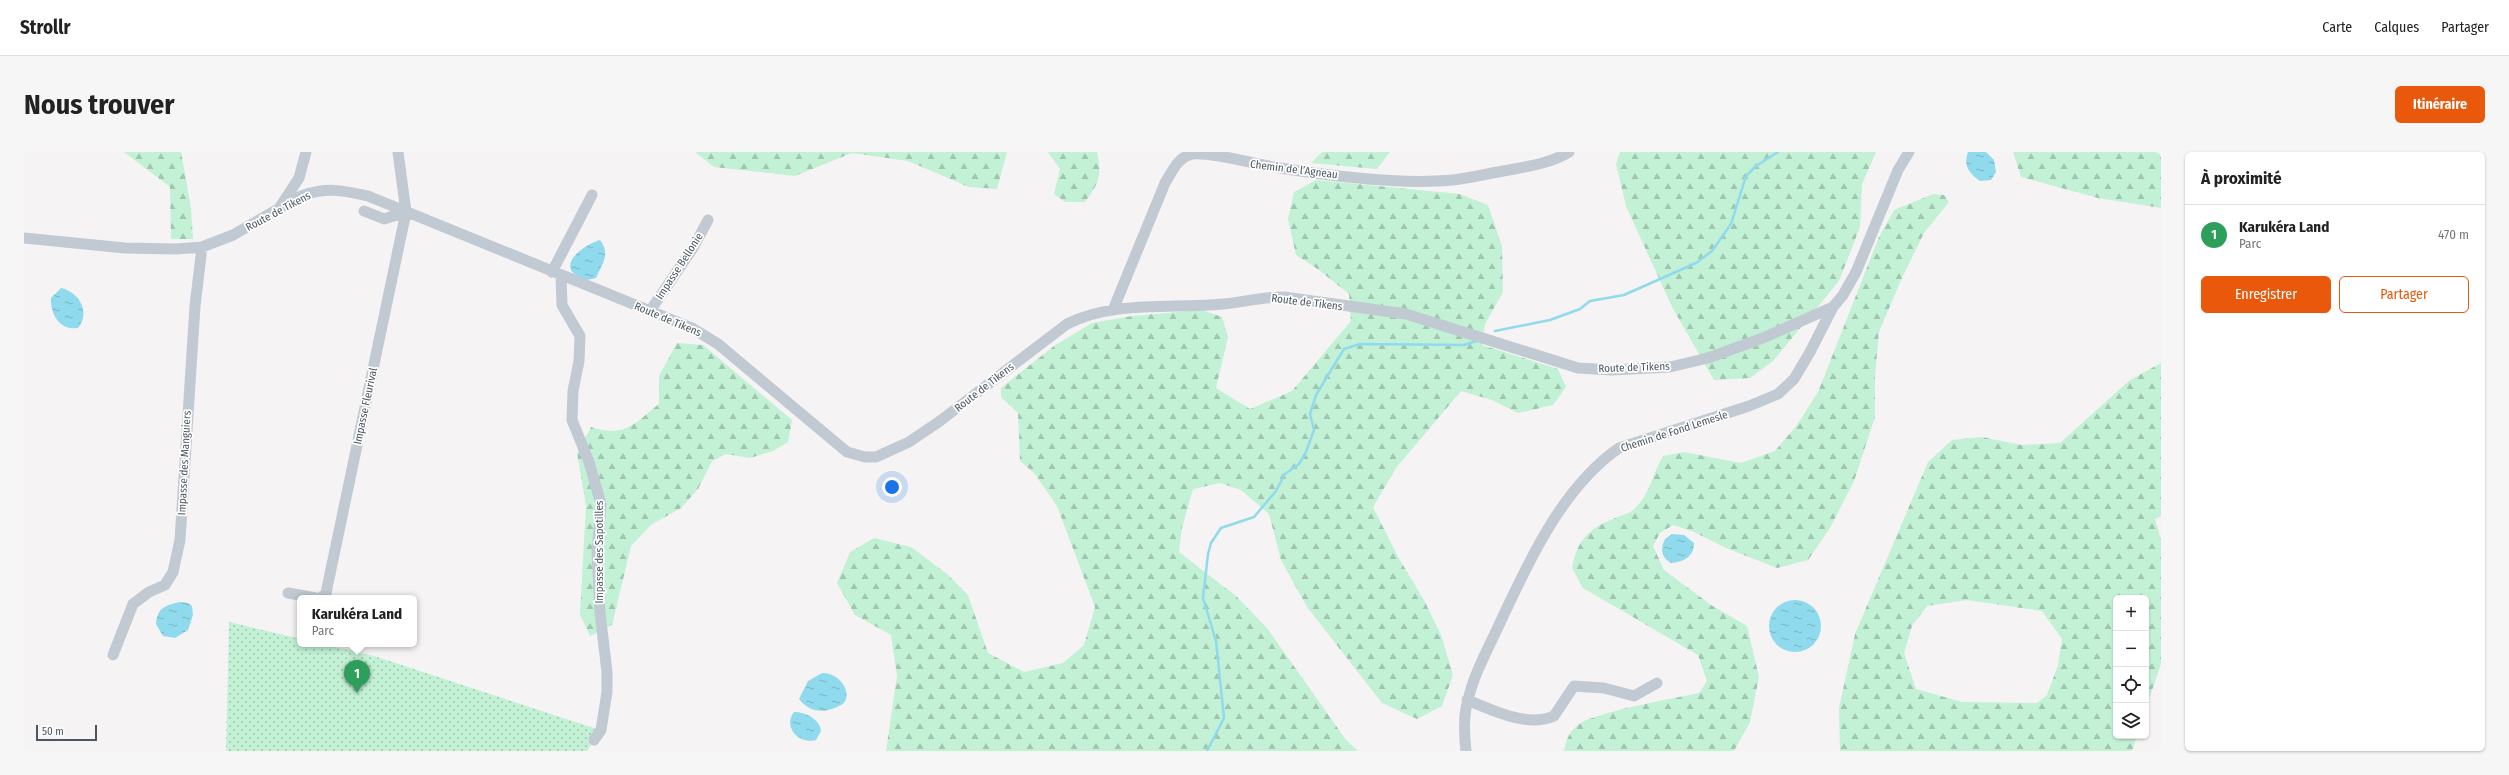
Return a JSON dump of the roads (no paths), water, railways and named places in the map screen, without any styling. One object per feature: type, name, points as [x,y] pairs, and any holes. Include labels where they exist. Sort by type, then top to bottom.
[{"type":"street","points":[[280,208],[299,178],[306,152]]},
{"type":"street","name":"Impasse Fleurival","points":[[324,595],[326,593],[406,212],[398,152]]},
{"type":"street","name":"Chemin de l’Agneau","points":[[1113,310],[1165,183],[1176,164],[1186,156],[1205,154],[1282,168],[1393,180],[1429,181],[1453,180],[1537,164],[1551,161],[1570,152]]},
{"type":"street","name":"Route de Tikens","points":[[24,238],[125,248],[176,249],[202,247],[233,235],[301,196],[325,189],[342,190],[368,196],[704,334],[834,443],[847,452],[865,457],[876,457],[909,442],[940,422],[1067,324],[1086,314],[1113,310],[1224,304],[1264,297],[1284,297],[1406,314],[1578,368],[1612,370],[1670,367],[1708,358],[1763,338],[1833,307],[1843,295],[1856,272],[1898,170],[1908,152]]},
{"type":"street","points":[[557,274],[592,195]]},
{"type":"street","points":[[364,210],[384,220],[406,212]]},
{"type":"street","name":"Impasse Bellonie","points":[[650,311],[693,248],[708,220]]},
{"type":"street","name":"Impasse des Manguiers","points":[[113,655],[133,604],[149,592],[165,585],[173,572],[180,540],[195,306],[202,247]]},
{"type":"street","name":"Impasse des Sapotilles","points":[[557,274],[562,305],[580,336],[579,361],[573,391],[572,420],[589,462],[601,504],[597,553],[607,685],[600,730],[594,740]]},
{"type":"street","name":"Chemin de Fond Lemesle","points":[[1466,751],[1465,714],[1475,677],[1524,572],[1554,520],[1589,474],[1603,460],[1619,448],[1749,406],[1778,394],[1794,379],[1810,352],[1833,307]]},
{"type":"street","points":[[288,593],[299,595]]},
{"type":"street","points":[[1468,700],[1511,716],[1537,721],[1554,716],[1574,686],[1604,688],[1634,696],[1657,683]]},
{"type":"water","points":[[1968,152],[1986,152],[1994,160],[1996,172],[1991,180],[1980,181],[1970,172],[1966,161]]},
{"type":"water","points":[[600,240],[605,250],[605,254],[603,264],[596,278],[587,280],[578,276],[571,270],[570,265],[575,255],[585,247]]},
{"type":"water","points":[[61,288],[67,290],[78,298],[81,304],[83,316],[82,322],[78,328],[66,327],[57,320],[54,315],[51,298]]},
{"type":"water","points":[[1672,534],[1684,535],[1694,543],[1694,548],[1690,555],[1684,560],[1671,563],[1663,555],[1662,546],[1665,539]]},
{"type":"water","points":[[1790,600],[1800,600],[1814,607],[1821,621],[1821,631],[1814,645],[1800,652],[1790,652],[1780,648],[1773,641],[1769,631],[1769,621],[1773,611],[1780,604]]},
{"type":"water","points":[[180,602],[188,603],[192,606],[193,615],[188,630],[175,638],[163,636],[156,624],[158,614],[167,606]]},
{"type":"water","points":[[822,673],[833,675],[842,683],[845,688],[846,698],[844,703],[832,709],[820,711],[809,708],[799,699],[808,681]]},
{"type":"water","points":[[794,712],[803,713],[818,723],[821,731],[816,740],[804,740],[794,734],[790,723]]},
{"type":"waterway","points":[[1495,331],[1550,320],[1580,309],[1590,301],[1624,295],[1696,263],[1712,251],[1731,224],[1746,176],[1756,166],[1778,152]]},
{"type":"waterway","points":[[1207,751],[1224,718],[1216,641],[1203,598],[1208,554],[1211,543],[1221,528],[1254,517],[1276,491],[1285,474],[1299,464],[1306,452],[1314,430],[1310,414],[1316,395],[1344,349],[1360,344],[1464,345],[1476,341]]},
{"type":"place","name":"Karukéra Land","points":[[357,693]]}]
